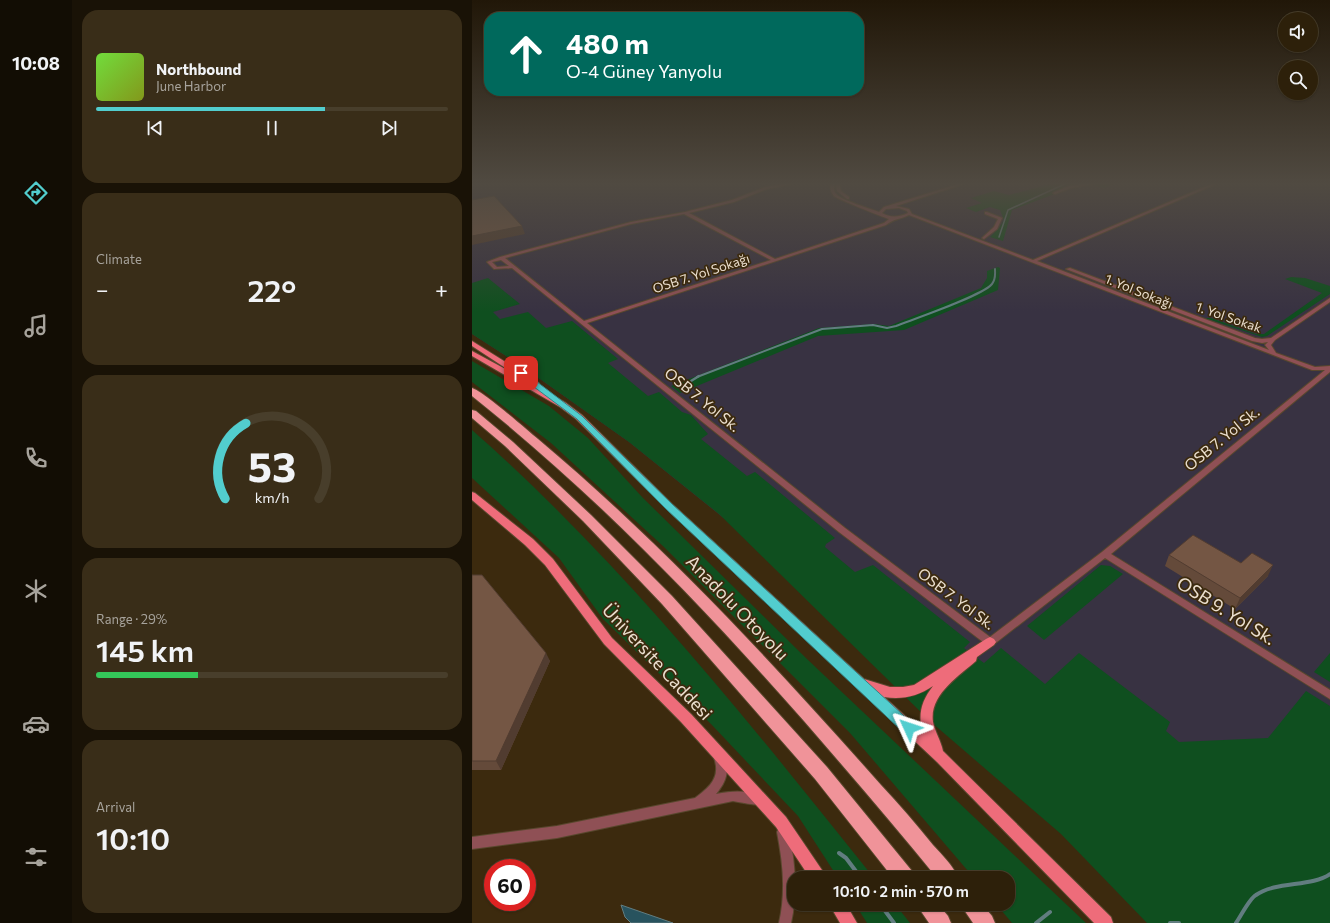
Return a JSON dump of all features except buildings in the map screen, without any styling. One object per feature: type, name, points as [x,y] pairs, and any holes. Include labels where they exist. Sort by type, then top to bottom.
[{"type":"highway","name":"Anadolu Otoyolu","points":[[472,391],[527,435],[583,484],[687,585],[783,687],[943,871]]},
{"type":"highway","points":[[472,413],[515,449],[587,518],[667,600],[820,773],[898,871]]},
{"type":"highway","points":[[932,911],[941,923]]},
{"type":"highway","points":[[976,911],[985,923]]},
{"type":"main road","points":[[472,344],[521,373],[580,418],[669,506],[853,678],[942,758],[1105,923]]},
{"type":"main road","points":[[472,353],[563,405]]},
{"type":"main road","name":"Üniversite Caddesi","points":[[472,495],[529,542],[549,562],[608,641],[686,718],[781,822],[814,871]]},
{"type":"main road","points":[[853,678],[889,693],[910,692],[918,689],[990,642]]},
{"type":"main road","points":[[942,758],[929,735],[926,710],[929,702],[934,693],[942,684],[990,642]]},
{"type":"main road","points":[[841,911],[849,923]]},
{"type":"street","points":[[513,267],[496,268],[489,262],[623,225]]},
{"type":"street","points":[[708,225],[774,260]]},
{"type":"street","name":"OSB 7. Yol Sokağı","points":[[583,323],[882,225]]},
{"type":"street","name":"1. Yol Sokağı","points":[[942,225],[1189,322],[1314,369]]},
{"type":"street","name":"1. Yol Sokak","points":[[947,225],[1040,258],[1254,340],[1273,339]]},
{"type":"street","points":[[984,238],[996,228],[997,225]]},
{"type":"street","points":[[1034,261],[1118,225]]},
{"type":"street","name":"OSB 7. Yol Sk.","points":[[502,258],[842,530],[990,642],[1105,554],[1321,378],[1330,368]]},
{"type":"street","points":[[1277,355],[1268,345],[1273,339],[1330,300]]},
{"type":"street","points":[[1322,305],[1330,305]]},
{"type":"street","points":[[1314,369],[1330,368]]},
{"type":"street","points":[[1314,369],[1321,378]]},
{"type":"street","name":"OSB 9. Yol Sk.","points":[[1105,554],[1330,695]]},
{"type":"street","points":[[694,805],[708,797],[718,785],[722,773],[721,761],[713,748]]},
{"type":"street","points":[[472,843],[557,832],[733,796],[746,797],[762,801]]},
{"type":"street","points":[[781,822],[790,866],[788,911],[785,923]]},
{"type":"shaded area","points":[[472,225],[1330,225],[1330,778],[959,707],[629,442],[523,367],[472,334]]},
{"type":"green space","points":[[1001,225],[1008,225],[1003,241],[990,237]]},
{"type":"green space","points":[[998,267],[1000,268],[998,290],[904,330],[818,336],[680,393],[671,386],[819,328],[874,324],[889,326],[981,288],[987,278],[987,271]]},
{"type":"green space","points":[[1291,277],[1305,278],[1330,286],[1330,294],[1267,336],[1262,337],[1205,318],[1211,318],[1256,334],[1264,334],[1322,293],[1285,279]]},
{"type":"green space","points":[[488,278],[520,304],[493,312],[500,319],[528,312],[546,328],[572,321],[618,359],[608,363],[648,396],[659,392],[682,412],[691,415],[708,434],[701,439],[747,476],[755,472],[835,538],[826,544],[825,547],[855,572],[873,565],[970,642],[964,648],[984,663],[1001,648],[1045,684],[1079,653],[1170,722],[1166,731],[1179,742],[1268,738],[1306,691],[1330,706],[1330,923],[1147,923],[1061,834],[931,722],[719,514],[629,442],[523,367],[472,334],[472,283]]},
{"type":"green space","points":[[472,361],[549,406],[588,438],[643,498],[807,659],[1086,923],[1012,923],[1002,911],[1015,911],[1015,871],[968,871],[850,733],[664,547],[551,443],[472,382]]},
{"type":"green space","points":[[472,430],[528,481],[633,589],[732,703],[868,871],[833,871],[798,816],[711,724],[603,619],[559,558],[472,478]]},
{"type":"green space","points":[[1101,565],[1110,566],[1123,574],[1044,640],[1027,626]]},
{"type":"green space","points":[[1330,653],[1330,682],[1314,672]]},
{"type":"green space","points":[[859,911],[901,911],[910,923],[867,923]]},
{"type":"water","points":[[621,905],[673,923],[631,923],[625,917]]},
{"type":"waterway","points":[[999,237],[1003,225]]},
{"type":"waterway","points":[[698,377],[822,329],[873,325],[887,328],[932,313],[962,301],[986,289],[994,280],[995,269]]},
{"type":"waterway","points":[[683,386],[698,377]]},
{"type":"waterway","points":[[839,853],[846,858],[856,871]]},
{"type":"waterway","points":[[1236,923],[1245,908],[1256,895],[1273,888],[1314,881],[1330,874]]},
{"type":"waterway","points":[[885,911],[894,923]]},
{"type":"waterway","points":[[1036,923],[1050,912]]},
{"type":"waterway","points":[[1170,923],[1179,923]]},
{"type":"route","points":[[521,373],[580,418],[669,506],[853,678],[909,728]]}]
